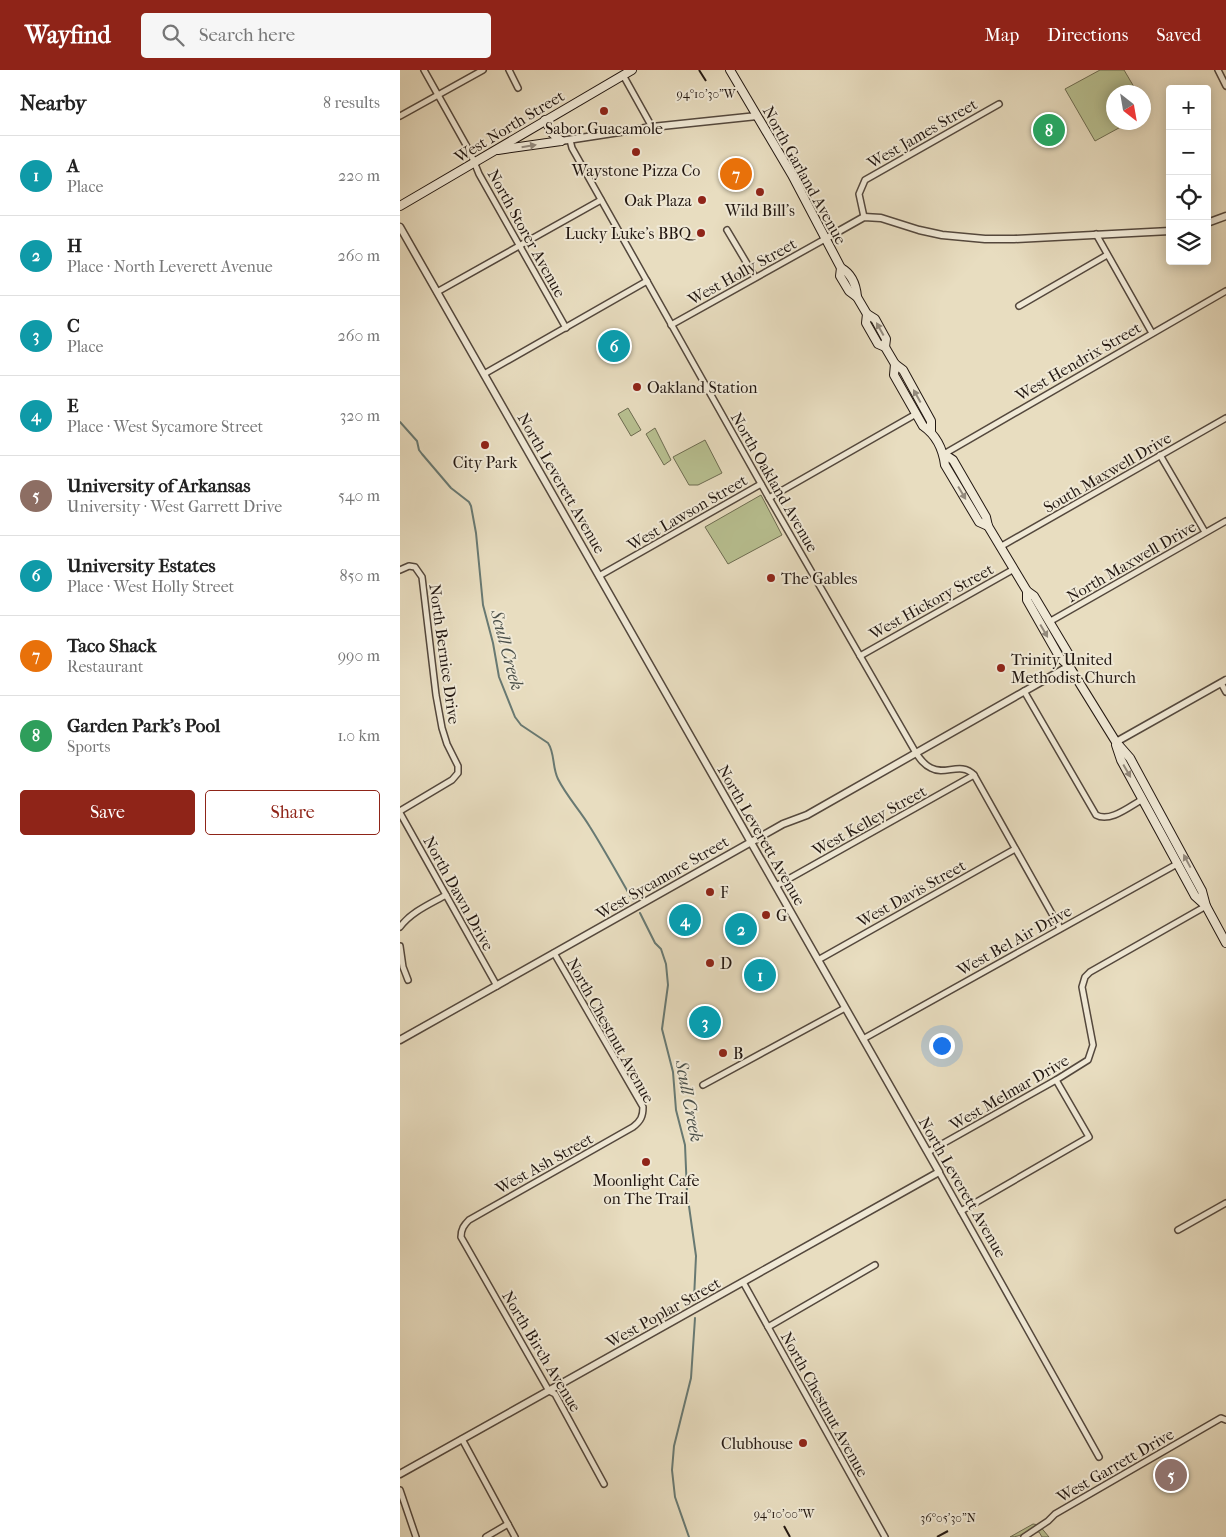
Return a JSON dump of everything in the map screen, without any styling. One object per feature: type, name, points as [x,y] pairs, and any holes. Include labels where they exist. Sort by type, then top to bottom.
[{"type":"main road","name":"West North Street","points":[[400,206],[632,70]]},
{"type":"main road","name":"North Garland Avenue","points":[[730,70],[792,175],[841,268],[840,276],[849,291],[857,297],[867,314],[875,319],[886,339],[885,348],[894,364],[903,370],[931,421],[931,431]]},
{"type":"main road","points":[[545,120],[552,133],[561,141]]},
{"type":"main road","points":[[496,150],[561,141]]},
{"type":"main road","name":"North Garland Avenue","points":[[894,364],[894,374],[916,414],[923,426],[931,431],[944,454],[953,460],[986,517],[988,526],[1000,547],[1027,591],[1034,596],[1050,622],[1068,654],[1069,666]]},
{"type":"main road","name":"North Garland Avenue","points":[[1027,591],[1027,600],[1060,658],[1069,666],[1116,742],[1129,756],[1152,795],[1202,891],[1206,906],[1226,943]]},
{"type":"main road","name":"North Garland Avenue","points":[[1116,742],[1121,760],[1194,896],[1206,906]]},
{"type":"street","name":"North Storer Avenue","points":[[424,70],[566,328]]},
{"type":"street","points":[[400,116],[483,70]]},
{"type":"street","points":[[508,70],[518,88]]},
{"type":"street","points":[[1218,70],[1226,86]]},
{"type":"street","points":[[623,75],[652,127]]},
{"type":"street","name":"West James Street","points":[[864,217],[858,194],[865,180],[999,104]]},
{"type":"street","points":[[561,141],[652,127],[757,116]]},
{"type":"street","name":"North Oakland Avenue","points":[[570,140],[572,148],[671,325],[916,753],[932,769],[941,771],[963,767],[974,775]]},
{"type":"street","points":[[437,292],[601,200]]},
{"type":"street","points":[[1211,222],[1226,216]]},
{"type":"street","points":[[825,239],[864,217],[880,218],[935,233],[970,238],[1014,239],[1166,232]]},
{"type":"street","name":"North Leverett Avenue","points":[[400,227],[961,1210],[1099,1457]]},
{"type":"street","points":[[727,230],[755,277]]},
{"type":"street","points":[[1096,234],[1152,333]]},
{"type":"street","name":"West Holly Street","points":[[671,325],[825,239]]},
{"type":"street","points":[[1019,306],[1107,255]]},
{"type":"street","points":[[484,374],[647,281]]},
{"type":"street","name":"West Hendrix Street","points":[[944,454],[1226,291]]},
{"type":"street","name":"West Lawson Street","points":[[769,498],[916,414]]},
{"type":"street","name":"South Maxwell Drive","points":[[1000,547],[1226,418]]},
{"type":"street","points":[[1160,455],[1206,532]]},
{"type":"street","name":"West Lawson Street","points":[[599,576],[761,484]]},
{"type":"street","name":"North Maxwell Drive","points":[[1050,622],[1226,521]]},
{"type":"street","name":"North Bernice Drive","points":[[400,570],[409,566],[415,567],[422,577],[436,695],[442,728],[447,744],[458,766],[458,773],[452,780],[400,812]]},
{"type":"street","name":"West Hickory Street","points":[[860,656],[1014,569]]},
{"type":"street","name":"West Sycamore Street","points":[[400,1040],[750,842],[783,824],[807,816],[1069,666]]},
{"type":"street","points":[[1116,742],[1223,682],[1226,692]]},
{"type":"street","points":[[1024,691],[1093,812],[1100,817],[1108,818],[1143,798]]},
{"type":"street","points":[[974,775],[1060,928]]},
{"type":"street","name":"West Kelley Street","points":[[776,886],[974,775]]},
{"type":"street","name":"North Dawn Drive","points":[[400,812],[497,986]]},
{"type":"street","name":"West Davis Street","points":[[818,960],[1016,849]]},
{"type":"street","name":"West Bel Air Drive","points":[[862,1039],[1177,864]]},
{"type":"street","points":[[400,927],[416,913],[446,895]]},
{"type":"street","name":"West Melmar Drive","points":[[928,1152],[1088,1060],[1093,1045],[1083,996],[1082,987],[1085,977],[1090,972],[1206,906]]},
{"type":"street","points":[[400,946],[403,967],[408,980]]},
{"type":"street","name":"North Chestnut Avenue","points":[[554,953],[643,1107],[641,1120]]},
{"type":"street","points":[[703,1085],[845,1008]]},
{"type":"street","points":[[961,1210],[1089,1137],[1056,1080]]},
{"type":"street","name":"West Ash Street","points":[[461,1230],[469,1220],[634,1127],[641,1120]]},
{"type":"street","name":"West Poplar Street","points":[[400,1474],[939,1172]]},
{"type":"street","points":[[1178,1230],[1226,1203]]},
{"type":"street","name":"North Birch Avenue","points":[[461,1230],[464,1243],[549,1391],[555,1394],[604,1484]]},
{"type":"street","points":[[768,1327],[875,1266]]},
{"type":"street","name":"North Chestnut Avenue","points":[[743,1282],[885,1537]]},
{"type":"street","name":"West Garrett Drive","points":[[1024,1537],[1056,1514],[1224,1419]]},
{"type":"street","points":[[462,1440],[515,1537]]},
{"type":"street","points":[[400,1490],[416,1537]]},
{"type":"street","points":[[486,1537],[508,1524]]},
{"type":"green space","points":[[1100,70],[1124,70],[1133,85],[1106,85],[1106,130],[1115,130],[1095,141],[1065,89]]},
{"type":"green space","points":[[628,408],[641,430],[631,436],[618,414]]},
{"type":"green space","points":[[655,428],[671,460],[664,465],[646,434]]},
{"type":"green space","points":[[705,440],[722,473],[698,485],[689,485],[673,457]]},
{"type":"green space","points":[[761,495],[782,535],[728,564],[705,527]]},
{"type":"green space","points":[[1033,1524],[1039,1525],[1049,1537],[1042,1537],[1039,1532],[1034,1532],[1010,1537]]},
{"type":"water","points":[[1048,120],[1052,122],[1051,128],[1053,132],[1060,137],[1057,140],[1046,129],[1045,122]]},
{"type":"waterway","name":"Scull Creek","points":[[400,422],[417,441],[422,454],[451,488],[469,502],[471,506],[476,533],[483,605],[493,643],[499,677],[515,717],[521,725],[548,743],[552,751],[558,779],[596,836],[633,901]]},
{"type":"waterway","name":"Scull Creek","points":[[640,913],[655,943],[661,949],[666,964],[668,985],[662,1029],[673,1072],[676,1110],[685,1145],[687,1192],[696,1256],[694,1299]]},
{"type":"waterway","name":"Scull Creek","points":[[689,1537],[675,1497],[672,1470],[674,1446],[691,1378],[695,1318]]},
{"type":"place","name":"Sabor Guacamole","points":[[604,111]]},
{"type":"place","name":"Garden Park's Pool","points":[[1049,130]]},
{"type":"place","name":"Waystone Pizza Co","points":[[636,152]]},
{"type":"place","name":"Taco Shack","points":[[736,174]]},
{"type":"place","name":"Wild Bill's","points":[[760,192]]},
{"type":"place","name":"Oak Plaza","points":[[702,200]]},
{"type":"place","name":"Lucky Luke's BBQ","points":[[701,233]]},
{"type":"place","name":"University Estates","points":[[614,346]]},
{"type":"place","name":"Oakland Station","points":[[637,387]]},
{"type":"place","name":"City Park","points":[[485,445]]},
{"type":"place","name":"The Gables","points":[[771,578]]},
{"type":"place","name":"Trinity United Methodist Church","points":[[1001,668]]},
{"type":"place","name":"F","points":[[710,892]]},
{"type":"place","name":"G","points":[[766,915]]},
{"type":"place","name":"E","points":[[685,920]]},
{"type":"place","name":"H","points":[[741,929]]},
{"type":"place","name":"D","points":[[710,963]]},
{"type":"place","name":"A","points":[[760,975]]},
{"type":"place","name":"C","points":[[705,1022]]},
{"type":"place","name":"B","points":[[723,1053]]},
{"type":"place","name":"Moonlight Cafe on The Trail","points":[[646,1162]]},
{"type":"place","name":"Clubhouse","points":[[803,1443]]},
{"type":"place","name":"University of Arkansas","points":[[1171,1475]]}]
